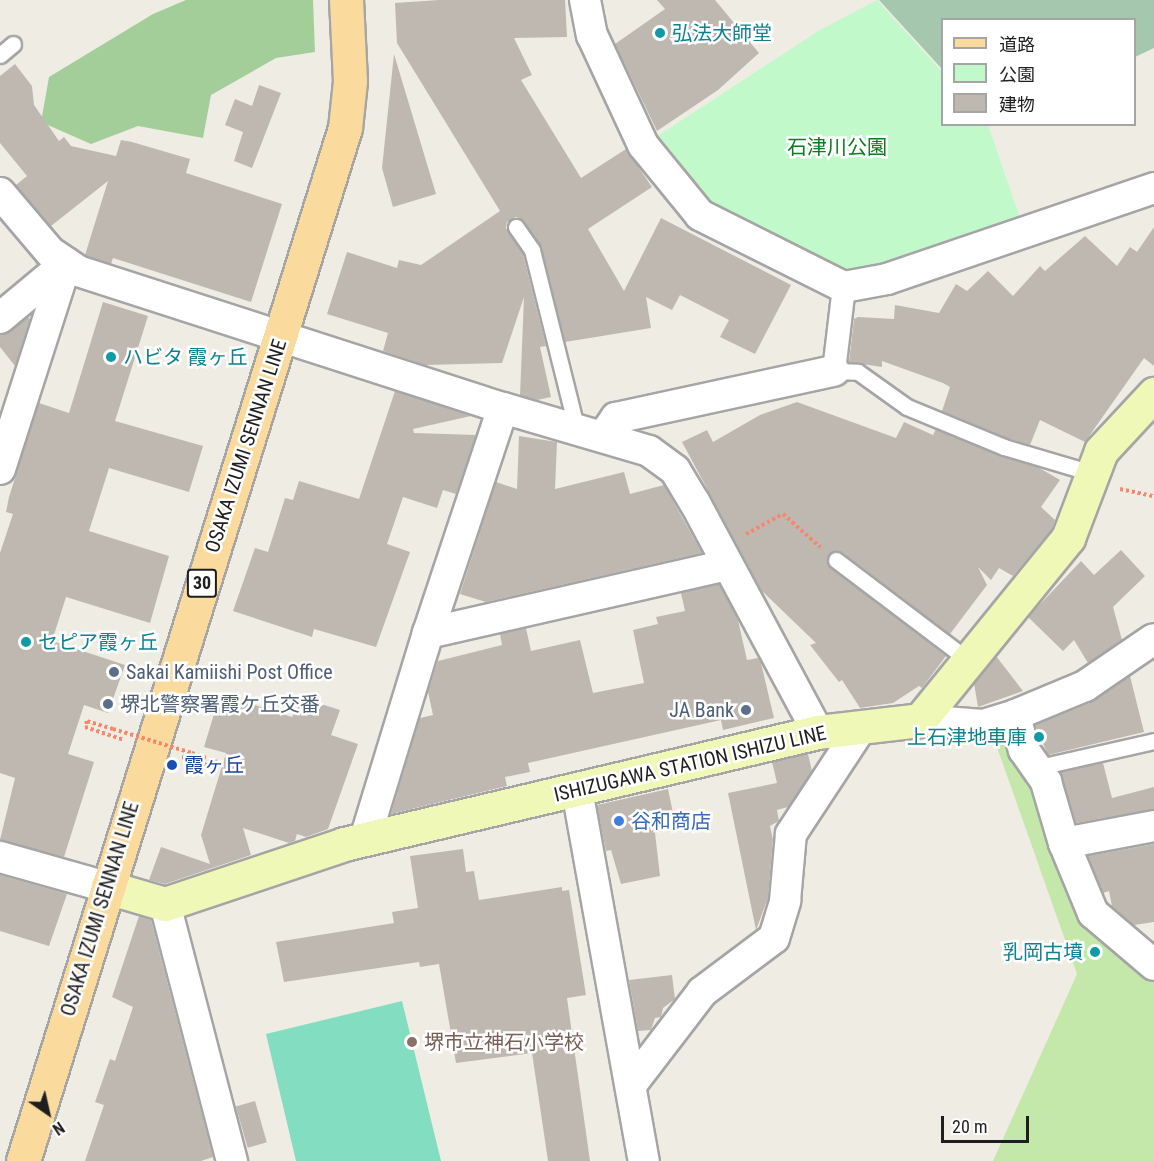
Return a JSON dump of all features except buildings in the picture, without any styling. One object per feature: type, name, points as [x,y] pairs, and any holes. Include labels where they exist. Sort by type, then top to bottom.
[{"type":"main road","name":"OSAKA IZUMI SENNAN LINE","points":[[23,1161],[345,128],[350,70],[346,0]]},
{"type":"main road","points":[[920,720],[946,691],[968,660],[1068,537],[1101,451],[1154,394]]},
{"type":"main road","name":"ISHIZUGAWA STATION ISHIZU LINE","points":[[165,904],[365,839],[818,732],[860,729],[920,720]]},
{"type":"main road","points":[[107,887],[165,904]]},
{"type":"street","points":[[585,0],[592,35],[643,145],[700,215],[844,287],[887,279],[1154,188]]},
{"type":"street","points":[[0,193],[50,252],[78,271],[281,334],[503,408],[590,431],[649,451],[675,471],[818,732]]},
{"type":"street","points":[[0,318],[66,263]]},
{"type":"street","points":[[0,469],[66,263]]},
{"type":"street","points":[[590,431],[616,418],[834,371],[844,287]]},
{"type":"street","points":[[365,839],[428,633],[503,408]]},
{"type":"street","points":[[428,633],[723,557]]},
{"type":"street","points":[[920,720],[984,725],[1015,716],[1085,686],[1154,639]]},
{"type":"street","points":[[1015,716],[1024,750],[1039,767],[1064,843],[1093,913],[1154,966]]},
{"type":"street","points":[[630,1085],[702,992],[774,938],[785,901],[791,834],[860,729]]},
{"type":"street","points":[[577,790],[644,1161]]},
{"type":"street","points":[[1064,843],[1154,826]]},
{"type":"street","points":[[0,857],[107,887]]},
{"type":"street","points":[[165,904],[232,1161]]},
{"type":"lane","points":[[0,55],[13,44]]},
{"type":"lane","points":[[516,227],[532,250],[590,431]]},
{"type":"lane","points":[[834,371],[858,372],[907,407],[1004,447],[1092,473]]},
{"type":"lane","points":[[836,560],[968,660]]},
{"type":"lane","points":[[1039,767],[1154,741]]},
{"type":"path","points":[[723,557],[783,514],[819,546]]},
{"type":"path","points":[[124,740],[85,727],[87,721],[217,762],[215,768],[178,755]]},
{"type":"green space","points":[[186,0],[313,0],[315,52],[276,58],[211,95],[203,138],[138,126],[91,144],[41,122],[49,77],[153,14]]},
{"type":"green space","name":"石津川公園","points":[[877,0],[941,71],[941,126],[988,126],[1020,218],[850,273],[711,205],[653,139],[820,30]]},
{"type":"green space","points":[[879,0],[1154,0],[1154,48],[1136,57],[1136,18],[941,18],[941,68]]},
{"type":"green space","points":[[1006,734],[1035,779],[1084,916],[1143,977],[1154,978],[1154,1161],[993,1161],[1077,974],[998,750],[996,739]]},
{"type":"green space","points":[[402,1001],[441,1161],[296,1161],[266,1034]]},
{"type":"place","name":"弘法大師堂","points":[[660,33]]},
{"type":"place","name":"ハビタ 霞ヶ丘","points":[[111,357]]},
{"type":"place","name":"セピア霞ヶ丘","points":[[26,642]]},
{"type":"place","name":"Sakai Kamiishi Post Office","points":[[114,672]]},
{"type":"place","name":"堺北警察署霞ケ丘交番","points":[[108,704]]},
{"type":"place","name":"JA Bank","points":[[746,710]]},
{"type":"place","name":"上石津地車庫","points":[[1039,737]]},
{"type":"place","name":"霞ヶ丘","points":[[172,765]]},
{"type":"place","name":"谷和商店","points":[[619,821]]},
{"type":"place","name":"乳岡古墳","points":[[1095,952]]},
{"type":"place","name":"堺市立神石小学校","points":[[412,1042]]}]
